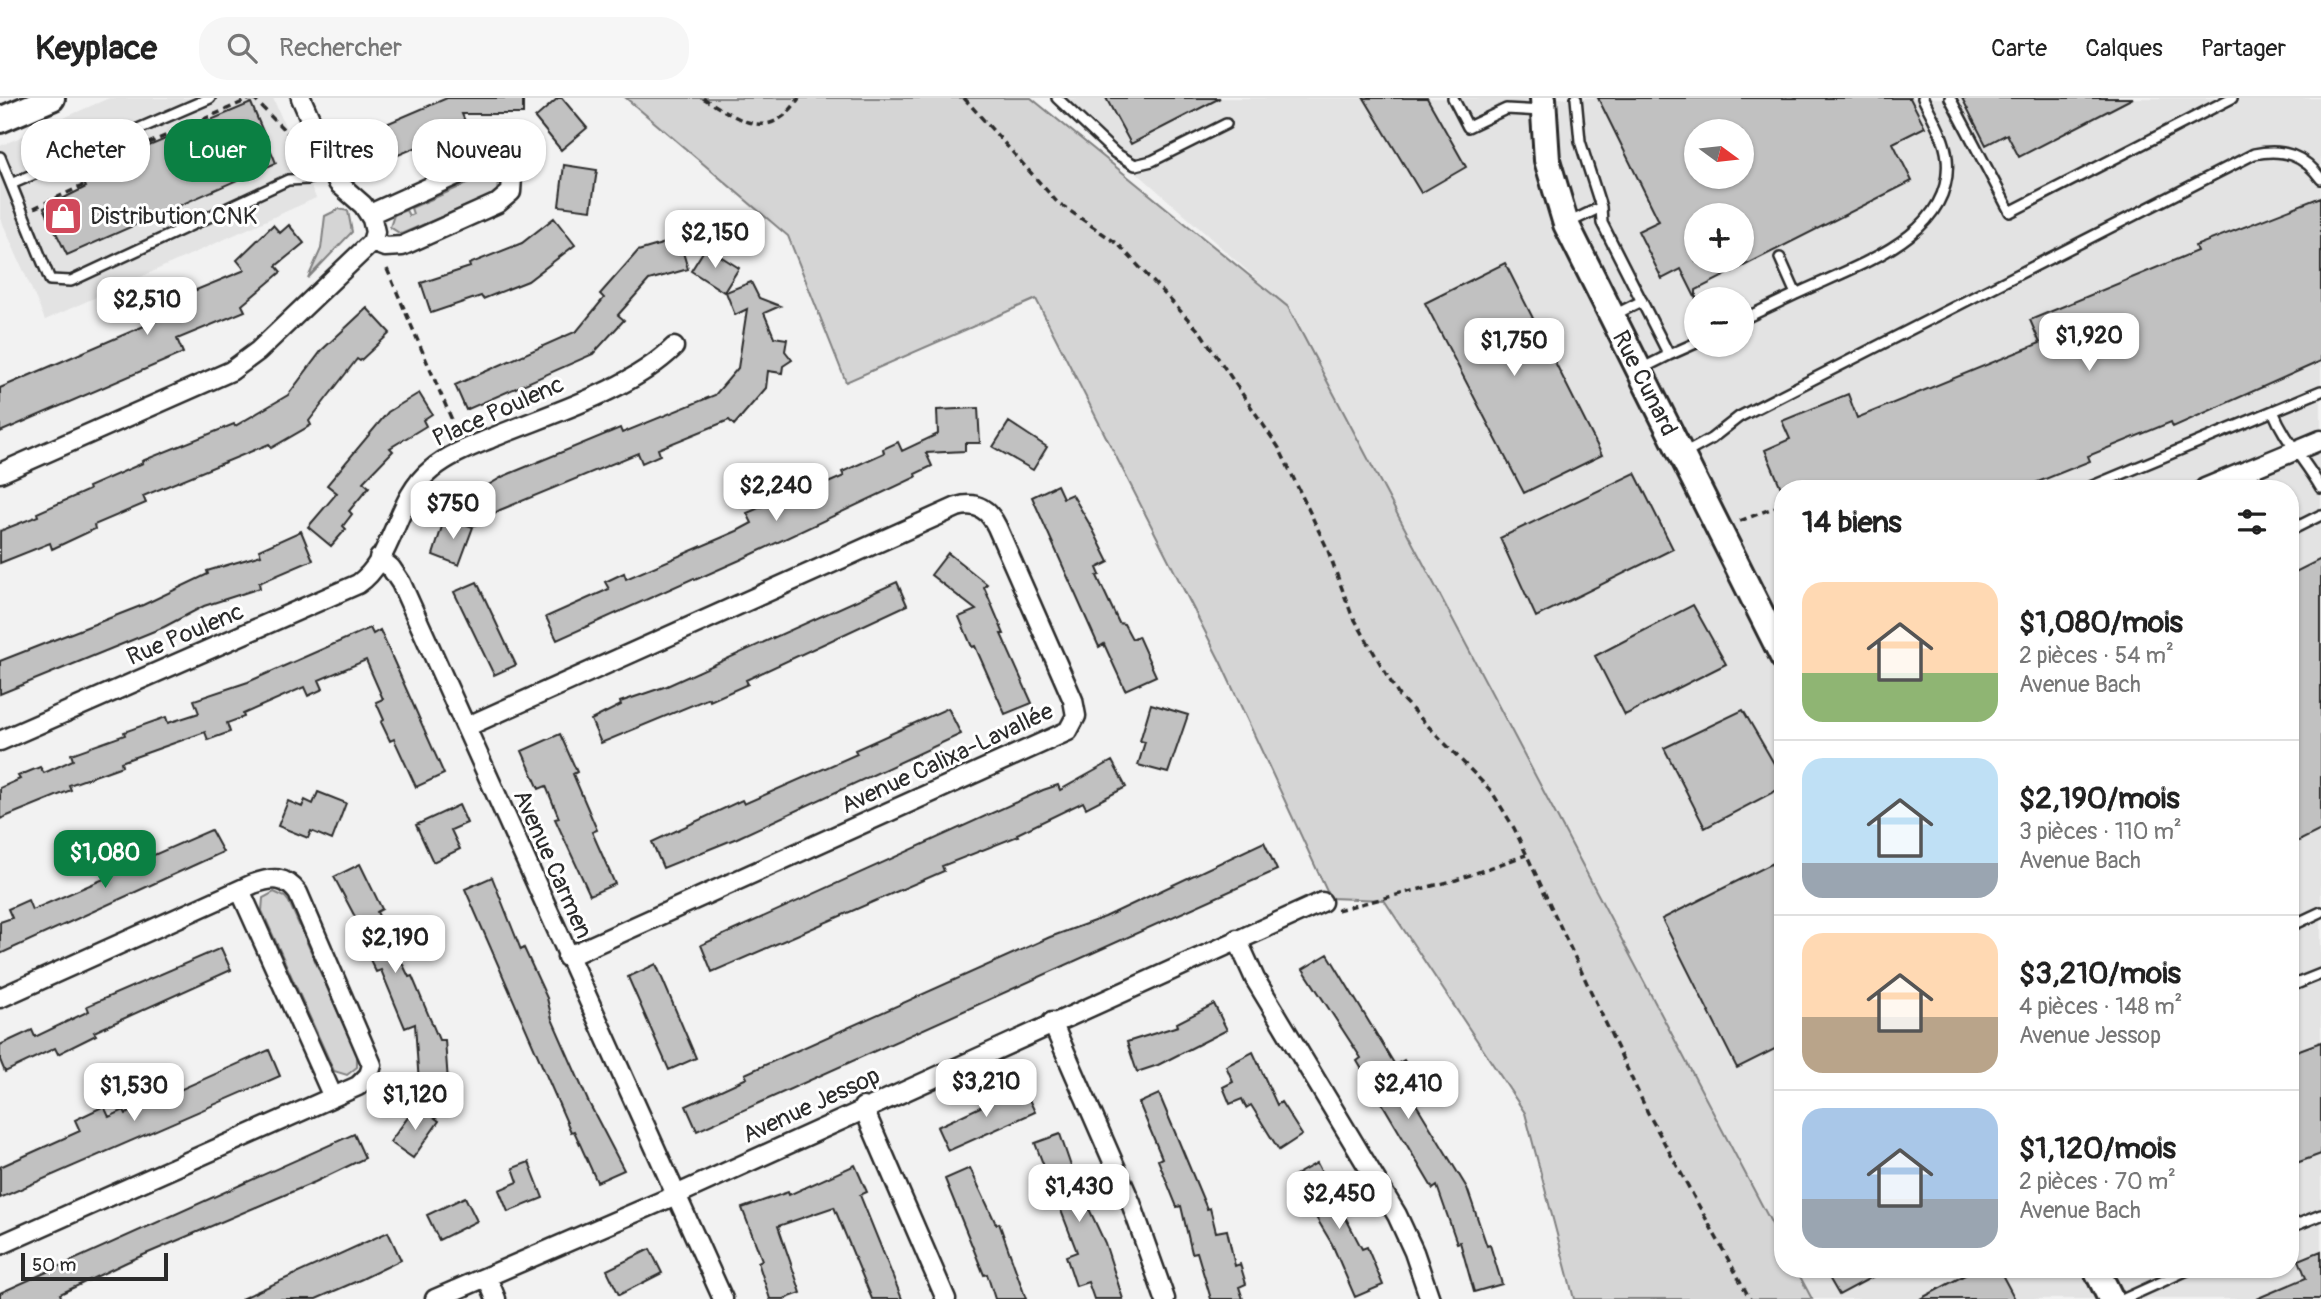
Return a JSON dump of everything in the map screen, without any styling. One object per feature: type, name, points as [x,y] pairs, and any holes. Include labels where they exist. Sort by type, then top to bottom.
[{"type":"street","points":[[0,120],[52,98]]},
{"type":"street","points":[[301,98],[310,119]]},
{"type":"street","name":"Rue Cunard","points":[[1543,104],[1547,160],[1566,224],[1774,639]]},
{"type":"street","points":[[370,214],[483,163],[498,163],[512,177],[511,192],[498,203],[402,246],[385,247],[372,242]]},
{"type":"street","points":[[0,474],[233,369],[258,351],[372,242],[375,227],[370,214],[339,182]]},
{"type":"street","name":"Place Poulenc","points":[[379,558],[408,496],[432,469],[464,450],[642,373],[674,347]]},
{"type":"street","points":[[2225,480],[2321,440]]},
{"type":"street","name":"Avenue Calixa-Lavallée","points":[[466,727],[957,507],[973,505],[984,509],[997,527],[1073,699],[1076,716],[1068,731],[567,957]]},
{"type":"street","name":"Avenue Carmen","points":[[379,558],[397,576],[723,1299]]},
{"type":"street","name":"Rue Poulenc","points":[[0,741],[349,589],[369,575],[379,558]]},
{"type":"street","points":[[0,998],[265,879],[285,880],[298,893],[372,1060],[371,1070],[363,1083],[0,1245]]},
{"type":"street","points":[[240,890],[333,1097]]},
{"type":"street","name":"Avenue Jessop","points":[[435,1299],[676,1195],[863,1107],[1237,939],[1329,906]]},
{"type":"street","points":[[1237,939],[1255,979],[1397,1214],[1430,1299]]},
{"type":"street","points":[[1052,1022],[1127,1195],[1165,1299]]},
{"type":"street","points":[[863,1107],[946,1299]]},
{"type":"street","points":[[487,1277],[496,1299]]},
{"type":"street","points":[[2100,1278],[2111,1299]]},
{"type":"lane","points":[[11,184],[210,98]]},
{"type":"lane","points":[[1057,98],[1115,153],[1135,164],[1152,161],[1226,124]]},
{"type":"lane","points":[[1453,98],[1468,127],[1506,109],[1543,104]]},
{"type":"lane","points":[[1576,98],[1580,141],[1601,207],[1602,223],[1669,355]]},
{"type":"lane","points":[[1754,314],[1895,246],[1913,232],[1932,211],[1944,186],[1947,156],[1941,134],[1923,98]]},
{"type":"lane","points":[[1950,98],[2010,212],[2232,98]]},
{"type":"lane","points":[[1681,456],[1711,439],[1739,417],[2255,153],[2271,150],[2290,153],[2310,165],[2321,179]]},
{"type":"lane","points":[[0,157],[50,280],[71,281],[285,181]]},
{"type":"lane","points":[[1566,224],[1601,207]]},
{"type":"lane","points":[[1780,258],[1797,294]]},
{"type":"lane","points":[[1611,316],[1642,301]]},
{"type":"lane","points":[[1639,370],[1684,348]]},
{"type":"lane","points":[[2107,480],[2321,391]]},
{"type":"lane","points":[[2273,411],[2283,436],[2309,465],[2321,488]]},
{"type":"lane","points":[[2299,526],[2321,515]]},
{"type":"lane","points":[[2299,922],[2321,912]]},
{"type":"lane","points":[[2299,983],[2321,974]]},
{"type":"lane","points":[[2299,1224],[2321,1215]]},
{"type":"lane","points":[[2124,1299],[2170,1278]]},
{"type":"path","points":[[42,205],[82,186],[76,175],[253,98],[285,131]]},
{"type":"path","points":[[703,98],[740,120],[759,125],[784,118],[799,98]]},
{"type":"path","points":[[964,98],[1057,202],[1118,244],[1201,333],[1279,448],[1327,548],[1351,613],[1399,696],[1492,792],[1526,855],[1648,1113],[1749,1299]]},
{"type":"path","points":[[387,269],[458,436]]},
{"type":"path","points":[[1740,521],[1774,508]]},
{"type":"path","points":[[1329,906],[1456,880],[1526,855]]},
{"type":"shaded area","points":[[109,98],[273,98],[285,126],[285,182],[309,182],[316,198],[45,320],[0,217],[0,146],[21,137],[21,182],[150,182],[150,119],[61,119]]},
{"type":"shaded area","points":[[626,98],[1031,98],[1288,307],[1774,1228],[1774,1278],[1801,1278],[1812,1299],[1574,1299],[1525,1113],[1384,900],[1330,898],[1220,661],[1036,299],[846,382],[788,236]]},
{"type":"shaded area","points":[[1053,98],[2321,98],[2321,1299],[1812,1299],[1801,1278],[2299,1278],[2299,480],[1774,480],[1774,1228],[1288,307]]},
{"type":"shaded area","points":[[471,182],[498,182],[497,192],[493,195],[401,234],[390,227],[394,215],[406,210],[409,216],[413,214],[411,208]]},
{"type":"shaded area","points":[[339,209],[348,211],[352,232],[308,278],[321,249],[325,216]]},
{"type":"shaded area","points":[[274,892],[289,902],[357,1055],[357,1067],[347,1075],[334,1071],[262,911],[263,898]]},
{"type":"building","points":[[447,98],[523,98],[523,114],[462,114],[464,119],[412,119],[412,149],[398,155],[398,119]]},
{"type":"building","points":[[558,98],[562,98],[587,128],[561,150],[546,132],[546,119],[535,118]]},
{"type":"building","points":[[1106,98],[1220,98],[1131,144]]},
{"type":"building","points":[[1364,98],[1427,98],[1466,167],[1421,193]]},
{"type":"building","points":[[1598,98],[1910,98],[1925,127],[1893,143],[1912,181],[1754,261],[1754,203],[1684,203],[1684,273],[1730,273],[1702,287],[1690,287],[1681,269],[1662,279],[1638,231],[1659,221]]},
{"type":"building","points":[[1962,98],[2133,98],[2019,157],[2007,134],[1986,145]]},
{"type":"building","points":[[251,103],[258,119],[213,119]]},
{"type":"building","points":[[164,140],[164,182],[233,182],[67,255],[44,208],[86,187],[84,182],[150,182],[150,146]]},
{"type":"building","points":[[271,151],[276,163],[271,165]]},
{"type":"building","points":[[564,165],[597,170],[591,210],[559,206]]},
{"type":"building","points":[[2321,197],[2321,361],[2173,427],[2171,422],[2088,456],[2090,461],[2043,480],[1778,480],[1765,450],[1790,439],[1782,421],[1848,394],[1857,418],[2040,343],[2030,320],[2197,251],[2195,246]]},
{"type":"building","points":[[554,218],[575,245],[528,281],[483,299],[481,296],[431,313],[421,283],[470,267],[469,264],[522,243]]},
{"type":"building","points":[[273,225],[280,233],[289,225],[304,243],[276,266],[281,272],[242,305],[245,311],[177,339],[183,353],[0,432],[0,388],[179,311],[174,299],[245,270],[237,260]]},
{"type":"building","points":[[679,239],[688,269],[649,280],[618,315],[624,320],[593,354],[466,410],[455,385],[577,331],[604,298],[600,294],[638,251]]},
{"type":"building","points":[[706,247],[739,268],[724,292],[691,271]]},
{"type":"building","points":[[1505,263],[1602,455],[1524,493],[1425,303]]},
{"type":"building","points":[[751,282],[759,298],[780,306],[764,313],[774,337],[787,339],[785,351],[792,360],[783,366],[782,373],[768,371],[766,388],[734,425],[729,420],[658,449],[660,455],[642,463],[638,453],[500,510],[475,525],[461,501],[504,476],[620,428],[622,433],[715,395],[738,368],[747,309],[735,315],[726,292]]},
{"type":"building","points":[[367,308],[390,333],[360,361],[357,359],[309,421],[311,425],[271,448],[269,444],[143,496],[146,503],[94,525],[95,529],[52,549],[50,543],[0,563],[0,531],[38,516],[37,513],[89,490],[88,487],[143,463],[142,461],[234,424],[235,426],[288,395],[322,350]]},
{"type":"building","points":[[419,393],[432,414],[423,420],[426,426],[390,448],[393,451],[363,482],[369,487],[349,511],[352,514],[343,526],[346,529],[331,546],[308,527],[337,493],[327,485],[388,412]]},
{"type":"building","points":[[978,408],[980,443],[965,443],[965,451],[926,453],[932,466],[915,474],[916,477],[740,560],[557,640],[546,617],[609,589],[605,582],[624,573],[626,579],[737,531],[752,523],[747,513],[804,489],[805,493],[844,476],[842,472],[884,453],[883,449],[898,442],[902,451],[938,434],[937,410]]},
{"type":"building","points":[[1009,422],[1047,447],[1033,470],[993,447]]},
{"type":"building","points":[[1635,473],[1673,549],[1536,617],[1500,538]]},
{"type":"building","points":[[1057,485],[1063,498],[1072,494],[1093,530],[1109,562],[1097,568],[1100,575],[1097,576],[1119,623],[1124,624],[1132,639],[1138,636],[1156,676],[1125,690],[1104,644],[1099,647],[1032,497]]},
{"type":"building","points":[[445,517],[473,527],[459,565],[433,555]]},
{"type":"building","points":[[301,531],[313,560],[259,583],[260,588],[204,606],[164,627],[0,694],[0,661],[143,605],[208,574],[207,571],[261,555],[259,550]]},
{"type":"building","points":[[948,553],[987,584],[984,587],[1004,634],[1001,634],[1032,703],[1005,714],[959,617],[976,610],[931,575]]},
{"type":"building","points":[[2321,559],[2321,830],[2299,841],[2299,570]]},
{"type":"building","points":[[477,582],[516,665],[494,675],[454,592]]},
{"type":"building","points":[[897,582],[907,605],[746,680],[748,684],[601,743],[591,720],[621,705],[620,702],[667,686]]},
{"type":"building","points":[[1693,605],[1726,664],[1625,715],[1595,656]]},
{"type":"building","points":[[370,628],[373,634],[380,630],[444,774],[416,787],[394,739],[390,741],[381,722],[384,720],[376,702],[383,699],[366,660],[319,680],[323,689],[308,696],[304,687],[243,714],[244,717],[227,723],[230,732],[208,740],[205,732],[121,762],[122,766],[69,785],[71,790],[0,819],[0,788],[20,779],[18,776],[40,767],[44,773],[73,760],[71,754],[166,717],[168,723],[199,713],[194,700],[248,682]]},
{"type":"building","points":[[1151,704],[1188,715],[1168,773],[1138,765],[1145,742],[1140,741]]},
{"type":"building","points":[[948,708],[961,734],[737,838],[663,868],[652,842],[742,800],[744,804],[857,754],[855,750]]},
{"type":"building","points":[[1743,710],[1774,763],[1774,792],[1705,828],[1664,748]]},
{"type":"building","points":[[560,734],[577,772],[573,774],[597,830],[592,832],[615,884],[590,895],[555,819],[559,818],[546,786],[539,789],[522,751]]},
{"type":"building","points":[[1112,761],[1126,787],[1086,808],[1083,802],[1017,834],[1018,836],[942,866],[944,871],[712,972],[701,945],[1043,790],[1058,785],[1060,790]]},
{"type":"building","points":[[318,792],[346,803],[332,840],[311,831],[308,838],[278,826],[288,801],[302,807],[305,800],[313,804]]},
{"type":"building","points":[[459,805],[467,823],[451,830],[460,849],[433,862],[416,825]]},
{"type":"building","points":[[211,830],[223,852],[0,954],[0,922],[12,918],[8,909],[28,900],[32,910],[127,869],[122,857],[142,850],[145,859]]},
{"type":"building","points":[[1264,842],[1277,870],[697,1131],[686,1106],[747,1078],[745,1074],[1050,937],[1105,917]]},
{"type":"building","points":[[1774,863],[1774,1050],[1737,1068],[1662,919]]},
{"type":"building","points":[[360,864],[382,909],[377,912],[409,977],[412,976],[439,1040],[445,1040],[448,1082],[419,1084],[415,1024],[405,1028],[381,970],[376,972],[358,935],[363,932],[334,877]]},
{"type":"building","points":[[492,877],[521,950],[524,948],[547,998],[552,1019],[588,1101],[624,1170],[597,1182],[574,1131],[571,1132],[465,889]]},
{"type":"building","points":[[221,948],[231,970],[94,1032],[96,1035],[58,1054],[55,1048],[5,1072],[0,1060],[0,1045],[32,1030],[35,1037],[89,1011],[87,1006]]},
{"type":"building","points":[[1328,954],[1395,1065],[1404,1060],[1413,1075],[1402,1081],[1467,1188],[1502,1284],[1474,1292],[1460,1242],[1457,1243],[1437,1186],[1433,1189],[1357,1061],[1361,1058],[1303,969]]},
{"type":"building","points":[[656,964],[696,1058],[669,1070],[628,977]]},
{"type":"building","points":[[1214,1004],[1227,1030],[1158,1065],[1137,1072],[1127,1042],[1178,1026],[1177,1023]]},
{"type":"building","points":[[2321,1042],[2321,1154],[2299,1162],[2299,1050]]},
{"type":"building","points":[[269,1050],[280,1076],[0,1198],[0,1167],[80,1131],[75,1120],[104,1106],[109,1117],[124,1110],[126,1114]]},
{"type":"building","points":[[1253,1052],[1277,1105],[1281,1102],[1302,1135],[1279,1150],[1251,1105],[1246,1108],[1242,1099],[1230,1104],[1223,1087],[1233,1082],[1226,1066]]},
{"type":"building","points":[[1023,1087],[1035,1112],[948,1151],[937,1127]]},
{"type":"building","points":[[1159,1094],[1207,1209],[1210,1208],[1216,1232],[1227,1230],[1235,1266],[1240,1264],[1246,1284],[1239,1287],[1243,1299],[1211,1299],[1197,1252],[1192,1253],[1181,1206],[1177,1207],[1158,1160],[1162,1158],[1139,1103]]},
{"type":"building","points":[[417,1105],[439,1121],[413,1158],[390,1142]]},
{"type":"building","points":[[354,1134],[365,1158],[315,1182],[127,1262],[60,1294],[62,1299],[0,1299],[0,1293]]},
{"type":"building","points":[[1060,1134],[1076,1181],[1105,1243],[1123,1299],[1094,1299],[1088,1282],[1076,1286],[1066,1256],[1077,1252],[1035,1143]]},
{"type":"building","points":[[529,1162],[543,1198],[508,1212],[499,1190],[518,1182],[513,1168]]},
{"type":"building","points":[[1317,1163],[1362,1249],[1367,1247],[1383,1285],[1355,1297],[1332,1244],[1292,1177]]},
{"type":"building","points":[[855,1165],[867,1192],[860,1195],[902,1299],[872,1299],[834,1207],[778,1226],[801,1293],[784,1299],[770,1299],[758,1262],[762,1260],[742,1208],[788,1192],[789,1195]]},
{"type":"building","points":[[970,1168],[996,1224],[999,1223],[1026,1299],[995,1299],[987,1274],[984,1275],[945,1179]]},
{"type":"building","points":[[465,1197],[477,1221],[439,1240],[427,1215]]},
{"type":"building","points":[[388,1232],[401,1260],[362,1279],[316,1299],[241,1299]]},
{"type":"building","points":[[650,1249],[662,1273],[619,1295],[607,1270]]},
{"type":"building","points":[[2321,1251],[2321,1299],[2256,1299],[2306,1278],[2299,1260]]},
{"type":"building","points":[[1829,1278],[1870,1278],[1839,1295]]},
{"type":"building","points":[[1959,1278],[2004,1278],[2015,1299],[1920,1299]]},
{"type":"place","name":"Distribution CNK","points":[[63,216]]}]
